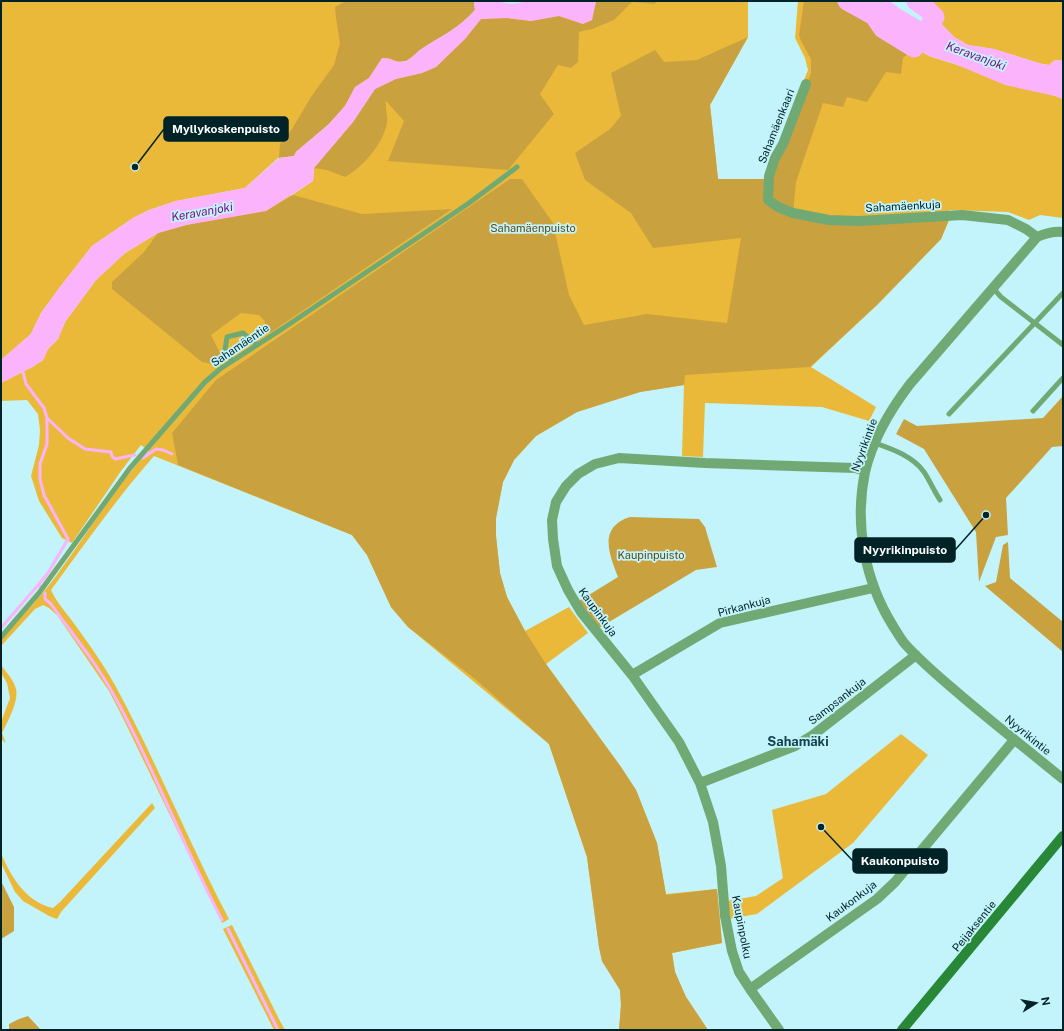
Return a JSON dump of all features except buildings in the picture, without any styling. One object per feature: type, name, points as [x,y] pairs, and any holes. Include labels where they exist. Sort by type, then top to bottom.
[{"type":"street","name":"Sahamäenkaari","points":[[768,200],[769,176],[806,84]]},
{"type":"street","name":"Sahamäenkuja","points":[[768,200],[778,207],[793,213],[829,220],[859,221],[962,215],[1008,220],[1026,229],[1037,237]]},
{"type":"street","points":[[1037,237],[1056,231],[1063,232]]},
{"type":"street","name":"Nyyrikintie","points":[[1037,237],[910,384],[893,407],[875,443],[865,471],[862,510],[862,540],[866,561],[874,588],[886,613],[903,642],[926,666],[1063,779]]},
{"type":"street","name":"Kaupinkuja","points":[[723,892],[721,866],[713,822],[700,783],[679,742],[632,675],[581,612],[568,590],[557,566],[552,539],[552,520],[556,502],[566,486],[578,474],[596,464],[619,458],[705,463],[855,468],[865,471]]},
{"type":"street","name":"Pirkankuja","points":[[632,675],[720,623],[730,619],[874,588]]},
{"type":"street","name":"Sampsankuja","points":[[700,783],[795,746],[813,735],[916,656]]},
{"type":"street","name":"Kaukonkuja","points":[[750,988],[877,899],[894,882],[1014,740]]},
{"type":"street","name":"Peijaksentie","points":[[902,1030],[1063,836]]},
{"type":"street","name":"Kaupinpolku","points":[[723,892],[732,951],[739,972],[750,988]]},
{"type":"street","points":[[750,988],[779,1030]]},
{"type":"lane","name":"Sahamäentie","points":[[1,637],[39,593],[146,448],[205,382],[220,369],[469,203],[517,167]]},
{"type":"lane","points":[[993,288],[1001,297],[1063,345]]},
{"type":"lane","points":[[949,414],[1063,293]]},
{"type":"lane","points":[[232,361],[225,350],[227,337],[243,333],[257,345]]},
{"type":"lane","points":[[1033,411],[1063,378]]},
{"type":"lane","points":[[875,443],[899,452],[915,462],[923,471],[940,500]]},
{"type":"green space","points":[[1,1],[475,1],[278,158],[245,188],[176,201],[149,210],[133,218],[92,246],[41,313],[31,334],[1,360]]},
{"type":"green space","points":[[346,1],[475,1],[475,10],[463,22],[420,50],[408,60],[399,62],[389,58],[382,58],[369,78],[355,87],[345,106],[329,124],[296,152],[294,156],[279,158],[280,144],[292,129],[311,97],[334,65],[340,43],[335,7]]},
{"type":"green space","name":"Sahamäenpuisto","points":[[596,1],[748,1],[748,37],[710,105],[718,179],[765,179],[808,70],[805,58],[795,38],[798,1],[847,1],[874,16],[883,29],[929,56],[1063,99],[1063,218],[1040,215],[1029,220],[1008,212],[949,210],[949,220],[941,239],[878,304],[811,367],[876,407],[869,421],[822,407],[705,403],[703,457],[682,456],[684,385],[640,392],[577,412],[536,436],[514,460],[503,482],[496,518],[496,536],[500,573],[507,597],[525,631],[569,607],[588,633],[546,664],[636,790],[657,843],[666,894],[717,889],[722,943],[672,953],[675,972],[686,997],[708,1030],[619,1030],[621,1005],[620,990],[602,961],[587,857],[549,744],[408,627],[391,607],[367,555],[352,535],[154,456],[114,505],[51,590],[57,601],[106,669],[131,716],[229,919],[222,923],[109,691],[57,615],[43,605],[35,609],[1,646],[1,639],[47,587],[72,554],[114,493],[149,451],[141,445],[121,471],[72,543],[62,538],[39,501],[31,476],[39,445],[40,430],[38,414],[27,400],[1,401],[1,383],[43,360],[48,349],[58,339],[65,322],[96,280],[125,253],[158,233],[292,195],[313,181],[314,168],[353,122],[375,89],[481,19],[595,7]]},
{"type":"green space","points":[[596,1],[658,1],[654,4],[632,2],[614,20],[592,29],[579,32],[578,62],[571,68],[558,65],[540,94],[554,114],[508,170],[388,161],[404,121],[386,101],[387,123],[385,131],[377,147],[359,167],[345,177],[327,170],[314,168],[353,122],[375,89],[396,79],[422,73],[436,67],[465,39],[481,19],[507,18],[531,21],[559,16],[583,24],[592,20]]},
{"type":"green space","points":[[804,1],[847,1],[874,16],[883,29],[914,48],[903,58],[901,74],[886,72],[867,102],[847,97],[843,107],[823,103],[796,182],[793,213],[771,199],[771,180],[811,73],[811,59],[799,35]]},
{"type":"green space","points":[[916,1],[1063,1],[1063,61],[1055,60],[1049,65],[1042,64],[994,49],[968,45],[954,37],[927,9]]},
{"type":"green space","points":[[748,37],[710,105],[718,179],[765,179],[766,204],[792,217],[830,225],[949,220],[941,239],[878,304],[810,367],[685,375],[684,385],[640,392],[577,412],[536,436],[514,460],[503,482],[496,518],[496,536],[500,573],[507,597],[525,631],[546,664],[636,790],[657,843],[666,895],[717,889],[722,943],[672,953],[675,972],[686,997],[708,1030],[619,1030],[621,1005],[620,990],[602,961],[587,857],[549,744],[475,679],[408,627],[391,607],[367,555],[352,535],[178,465],[172,433],[216,380],[510,179],[522,179],[553,223],[569,295],[584,325],[647,314],[727,323],[741,238],[653,248],[631,213],[585,180],[575,153],[610,129],[621,116],[611,73],[655,50],[664,62],[697,60]]},
{"type":"green space","points":[[293,195],[362,214],[452,209],[270,333],[268,332],[264,320],[259,315],[241,313],[211,335],[222,357],[216,365],[202,362],[112,289],[112,282],[144,252],[158,233],[186,225],[266,211]]},
{"type":"green space","points":[[1063,396],[1063,446],[1052,447],[1006,498],[1008,535],[996,537],[979,582],[976,532],[924,449],[896,434],[904,419],[917,426],[1043,418]]},
{"type":"green space","name":"Kaupinpuisto","points":[[630,517],[699,519],[705,527],[717,567],[696,570],[599,628],[579,601],[618,577],[609,551],[610,534],[613,527]]},
{"type":"green space","points":[[1008,542],[1010,578],[1063,622],[1063,652],[985,586],[996,582],[1003,545]]},
{"type":"green space","points":[[1,665],[14,682],[16,689],[16,700],[2,733],[6,743],[1,739],[1,722],[10,698],[7,683],[1,673]]},
{"type":"green space","points":[[901,734],[928,755],[853,843],[757,914],[728,919],[727,901],[756,896],[783,878],[772,810],[826,794]]},
{"type":"green space","points":[[152,803],[155,808],[61,912],[57,919],[23,901],[15,892],[1,863],[1,853],[15,879],[27,894],[43,905],[53,908]]},
{"type":"green space","points":[[1,881],[14,907],[14,931],[1,939]]},
{"type":"green space","points":[[232,925],[285,1030],[274,1030],[223,929]]},
{"type":"green space","points":[[28,1016],[41,1030],[9,1030],[9,1024]]},
{"type":"water","points":[[475,1],[493,1],[514,4],[525,1],[596,1],[592,20],[583,24],[559,16],[531,21],[507,18],[481,19],[465,39],[436,67],[422,73],[396,79],[375,89],[353,122],[314,168],[313,181],[266,211],[186,225],[158,233],[125,253],[96,280],[65,322],[58,339],[48,349],[43,360],[1,383],[1,360],[31,334],[41,313],[92,246],[133,218],[149,210],[176,201],[245,188],[279,158],[294,156],[296,152],[329,124],[345,106],[355,87],[369,78],[382,58],[389,58],[399,62],[408,60],[420,50],[463,22],[475,10]]},
{"type":"water","points":[[935,17],[954,37],[968,45],[994,49],[1042,64],[1049,65],[1055,60],[1063,61],[1063,99],[1005,85],[955,64],[929,56],[914,48]]},
{"type":"waterway","points":[[847,1],[874,16],[883,29],[914,48],[935,17],[916,1]]},
{"type":"waterway","name":"Keravanjoki","points":[[874,1],[895,17],[946,47]]},
{"type":"waterway","points":[[22,368],[26,384],[44,408],[47,418],[47,444],[40,464],[40,479],[44,495],[68,539],[48,573],[39,584],[40,587]]},
{"type":"waterway","points":[[47,418],[68,438],[85,449],[111,452],[115,459],[135,455]]},
{"type":"waterway","points":[[143,458],[156,449],[172,454]]},
{"type":"waterway","points":[[1,628],[39,584]]},
{"type":"waterway","points":[[45,593],[45,599],[51,604],[85,650],[109,686],[144,753],[208,893],[222,920]]},
{"type":"waterway","points":[[228,929],[278,1030]]},
{"type":"place","name":"Myllykoskenpuisto","points":[[135,167]]},
{"type":"place","name":"Nyyrikinpuisto","points":[[986,515]]},
{"type":"place","name":"Kaukonpuisto","points":[[821,827]]},
{"type":"district","name":"Sahamäki","points":[[798,741]]}]
